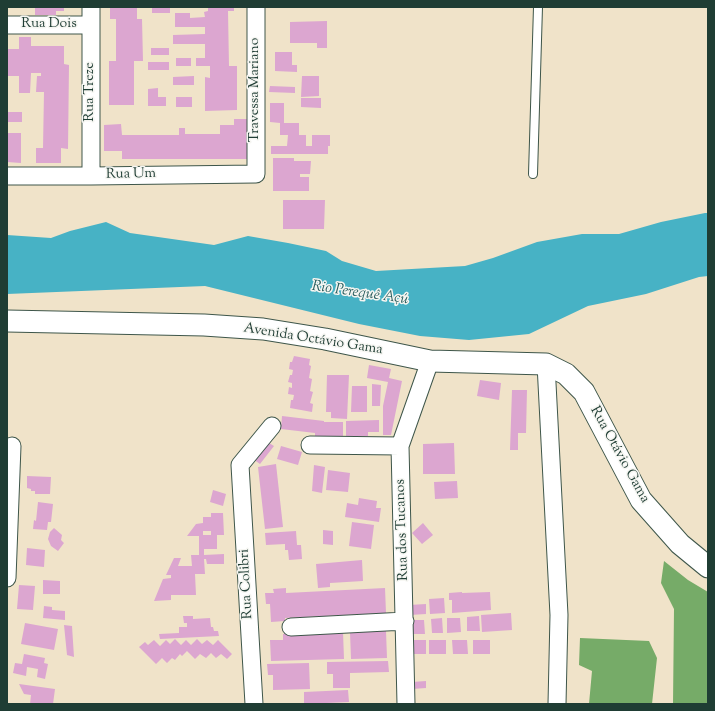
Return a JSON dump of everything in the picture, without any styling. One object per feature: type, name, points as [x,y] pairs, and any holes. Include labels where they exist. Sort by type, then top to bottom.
[{"type":"street","name":"Rua Treze","points":[[91,7],[91,176]]},
{"type":"street","name":"Travessa Mariano","points":[[256,7],[256,174]]},
{"type":"street","name":"Rua Dois","points":[[7,25],[91,25]]},
{"type":"street","name":"Rua Um","points":[[7,176],[256,174]]},
{"type":"street","name":"Avenida Octávio Gama","points":[[7,321],[204,325],[263,329],[325,339],[430,361],[546,364]]},
{"type":"street","name":"Rua dos Tucanos","points":[[406,704],[400,446],[430,361]]},
{"type":"street","name":"Rua Otávio Gama","points":[[546,364],[566,374],[584,392],[641,500],[680,544],[708,566]]},
{"type":"street","points":[[546,364],[559,615],[557,704]]},
{"type":"street","name":"Rua Colibri","points":[[254,704],[240,464],[272,426]]},
{"type":"street","points":[[310,445],[400,446]]},
{"type":"street","points":[[7,578],[12,446]]},
{"type":"street","points":[[291,627],[405,621]]},
{"type":"lane","points":[[533,174],[538,7]]},
{"type":"green space","points":[[664,561],[688,580],[708,592],[708,704],[673,704],[674,609],[661,583]]},
{"type":"green space","points":[[580,638],[649,641],[657,658],[652,704],[589,704],[592,671],[579,665]]},
{"type":"water","name":"Rio Perequê Açú","points":[[708,213],[708,276],[699,277],[646,294],[588,306],[529,334],[469,340],[420,336],[359,324],[205,286],[7,294],[7,235],[51,238],[70,231],[106,222],[130,233],[214,245],[248,236],[288,243],[326,251],[342,261],[376,271],[465,266],[493,258],[537,242],[582,234],[619,234],[661,222]]},
{"type":"building","points":[[35,7],[64,7],[64,11],[56,11],[56,15],[35,15]]},
{"type":"building","points":[[110,7],[137,7],[137,19],[142,19],[143,61],[134,61],[134,105],[109,105],[109,61],[116,61],[116,19],[110,19]]},
{"type":"building","points":[[152,7],[170,7],[170,13],[152,13]]},
{"type":"building","points":[[208,7],[234,7],[234,11],[228,11],[229,66],[237,66],[237,110],[205,111],[205,77],[210,78],[210,66],[196,66],[196,58],[205,58],[205,44],[173,44],[173,35],[205,34],[205,27],[175,27],[175,13],[190,13],[190,18],[205,17],[204,12],[208,11]]},
{"type":"building","points":[[327,21],[327,48],[317,48],[317,43],[290,43],[290,22]]},
{"type":"building","points":[[19,37],[31,37],[31,46],[64,46],[64,64],[69,65],[68,149],[61,148],[61,163],[36,163],[36,148],[43,148],[44,92],[36,92],[37,76],[41,76],[41,73],[31,73],[30,93],[19,93],[19,76],[7,76],[7,49],[19,49]]},
{"type":"building","points":[[151,48],[169,48],[169,55],[151,55]]},
{"type":"building","points":[[275,52],[292,52],[292,65],[297,65],[297,72],[275,71]]},
{"type":"building","points":[[176,58],[191,58],[191,66],[176,66]]},
{"type":"building","points":[[148,62],[169,62],[169,70],[148,70]]},
{"type":"building","points":[[194,76],[194,85],[173,85],[173,77]]},
{"type":"building","points":[[302,76],[319,76],[319,96],[301,97]]},
{"type":"building","points":[[270,86],[295,87],[295,93],[269,92]]},
{"type":"building","points":[[158,88],[158,97],[166,97],[166,106],[148,106],[148,89]]},
{"type":"building","points":[[176,97],[192,97],[192,107],[176,107]]},
{"type":"building","points":[[301,98],[321,98],[321,108],[301,107]]},
{"type":"building","points":[[270,103],[284,103],[284,123],[299,123],[299,135],[306,135],[306,146],[312,146],[312,135],[330,135],[328,154],[271,154],[271,146],[287,146],[288,135],[280,135],[280,123],[270,122]]},
{"type":"building","points":[[7,112],[22,112],[22,122],[7,122]]},
{"type":"building","points":[[234,119],[247,119],[247,159],[122,159],[122,151],[104,151],[104,125],[121,124],[122,135],[179,135],[179,128],[185,128],[185,134],[220,134],[220,125],[234,125]]},
{"type":"building","points":[[7,133],[21,133],[21,163],[7,162]]},
{"type":"building","points":[[273,158],[294,158],[294,161],[311,161],[310,174],[300,174],[300,177],[309,177],[309,191],[273,191]]},
{"type":"building","points":[[283,200],[325,200],[324,229],[283,229]]},
{"type":"building","points":[[294,356],[310,359],[309,365],[311,366],[309,378],[312,379],[310,391],[313,392],[310,403],[313,404],[312,412],[290,408],[291,400],[293,400],[294,395],[288,394],[289,387],[292,388],[292,383],[288,382],[293,370],[289,369],[290,362],[292,362]]},
{"type":"building","points":[[369,365],[391,369],[389,378],[402,381],[391,435],[383,435],[383,406],[388,382],[367,378]]},
{"type":"building","points":[[327,375],[349,375],[347,419],[331,418],[331,412],[326,412]]},
{"type":"building","points":[[480,380],[501,383],[499,400],[477,396]]},
{"type":"building","points":[[372,384],[381,385],[380,406],[372,406]]},
{"type":"building","points":[[352,386],[367,386],[367,412],[351,412]]},
{"type":"building","points":[[512,390],[527,390],[526,433],[518,433],[518,450],[510,450]]},
{"type":"building","points":[[282,416],[324,422],[343,422],[343,436],[315,436],[315,433],[281,429]]},
{"type":"building","points":[[379,420],[379,432],[368,432],[368,436],[346,437],[346,421]]},
{"type":"building","points":[[269,443],[274,446],[260,464],[250,457]]},
{"type":"building","points":[[454,443],[455,474],[423,474],[423,444]]},
{"type":"building","points":[[281,446],[302,452],[298,465],[277,459]]},
{"type":"building","points":[[276,464],[283,527],[265,529],[258,467]]},
{"type":"building","points":[[314,465],[325,467],[322,493],[312,491]]},
{"type":"building","points":[[328,470],[350,473],[348,492],[326,490]]},
{"type":"building","points":[[27,476],[51,477],[50,494],[35,494],[35,491],[31,491],[31,489],[27,488]]},
{"type":"building","points":[[457,481],[458,498],[435,499],[434,482]]},
{"type":"building","points":[[213,490],[226,494],[223,506],[210,502]]},
{"type":"building","points":[[359,498],[377,501],[376,508],[381,508],[379,522],[345,517],[347,503],[358,505]]},
{"type":"building","points":[[38,502],[53,504],[51,522],[48,522],[47,530],[33,529],[34,520],[36,521]]},
{"type":"building","points":[[211,513],[223,513],[224,535],[217,535],[217,549],[204,549],[204,555],[224,554],[224,564],[207,564],[206,559],[204,559],[205,574],[195,574],[196,595],[171,595],[171,600],[154,601],[163,579],[171,578],[171,575],[166,575],[174,558],[181,558],[178,566],[192,566],[191,555],[199,555],[199,536],[187,536],[196,524],[203,523],[203,517],[211,517]],"holes":[[[203,531],[211,531],[211,535],[203,535]]]},
{"type":"building","points":[[352,522],[374,525],[371,549],[349,546]]},
{"type":"building","points":[[423,523],[433,535],[422,544],[412,533]]},
{"type":"building","points":[[54,528],[62,535],[61,540],[64,543],[58,551],[51,546],[48,539],[50,532]]},
{"type":"building","points":[[323,530],[333,531],[333,545],[323,544]]},
{"type":"building","points":[[296,531],[297,545],[301,545],[302,559],[289,560],[288,550],[285,550],[285,544],[266,545],[265,533]]},
{"type":"building","points":[[27,548],[45,550],[44,567],[26,565]]},
{"type":"building","points":[[362,560],[363,581],[330,583],[330,587],[318,588],[316,564]]},
{"type":"building","points":[[43,580],[60,581],[60,594],[43,594]]},
{"type":"building","points":[[19,585],[35,586],[33,610],[17,609]]},
{"type":"building","points":[[286,588],[286,593],[385,588],[386,613],[285,618],[285,621],[271,622],[270,604],[266,604],[265,593],[274,593],[273,589]]},
{"type":"building","points":[[490,592],[491,610],[452,613],[452,600],[449,600],[449,593]]},
{"type":"building","points":[[444,598],[445,613],[430,614],[429,599]]},
{"type":"building","points":[[426,604],[426,614],[410,615],[409,605]]},
{"type":"building","points":[[44,606],[52,607],[52,610],[65,611],[65,620],[43,618]]},
{"type":"building","points":[[511,613],[512,630],[482,632],[481,615]]},
{"type":"building","points":[[183,616],[193,616],[193,619],[210,618],[211,627],[213,627],[214,631],[218,631],[219,636],[160,639],[159,634],[179,633],[179,627],[187,627],[187,623],[184,623]]},
{"type":"building","points":[[479,616],[480,631],[467,631],[467,617]]},
{"type":"building","points":[[442,618],[443,633],[432,633],[431,619]]},
{"type":"building","points":[[447,618],[460,618],[461,632],[447,633]]},
{"type":"building","points":[[412,620],[424,620],[425,634],[413,634]]},
{"type":"building","points":[[25,623],[58,629],[54,650],[21,644]]},
{"type":"building","points":[[64,625],[72,626],[74,657],[67,655]]},
{"type":"building","points":[[386,631],[387,658],[351,659],[350,632]]},
{"type":"building","points":[[343,632],[344,659],[271,661],[270,640],[283,640],[283,634]]},
{"type":"building","points":[[175,639],[181,645],[186,640],[191,645],[197,639],[202,644],[207,640],[213,645],[218,640],[232,654],[227,659],[221,654],[216,658],[211,653],[206,658],[200,654],[195,659],[187,651],[182,656],[180,654],[175,660],[172,658],[167,663],[162,658],[156,664],[139,647],[145,642],[148,645],[154,640],[160,646],[166,640],[170,644]]},
{"type":"building","points":[[407,640],[426,640],[426,654],[408,654]]},
{"type":"building","points":[[429,640],[446,640],[446,654],[429,654]]},
{"type":"building","points":[[452,640],[467,640],[468,654],[453,654]]},
{"type":"building","points":[[473,640],[490,640],[490,654],[473,654]]},
{"type":"building","points":[[24,654],[45,658],[44,663],[48,664],[45,679],[37,677],[38,669],[27,667],[26,676],[13,673],[15,663],[22,664]]},
{"type":"building","points":[[388,661],[389,672],[350,673],[350,688],[333,688],[333,674],[327,674],[327,662]]},
{"type":"building","points":[[309,663],[310,689],[273,690],[273,675],[268,675],[267,664]]},
{"type":"building","points":[[426,681],[426,688],[412,689],[412,682]]},
{"type":"building","points":[[19,684],[55,689],[53,704],[30,704],[31,695],[24,694]]},
{"type":"building","points":[[348,690],[349,702],[304,704],[304,692]]}]
